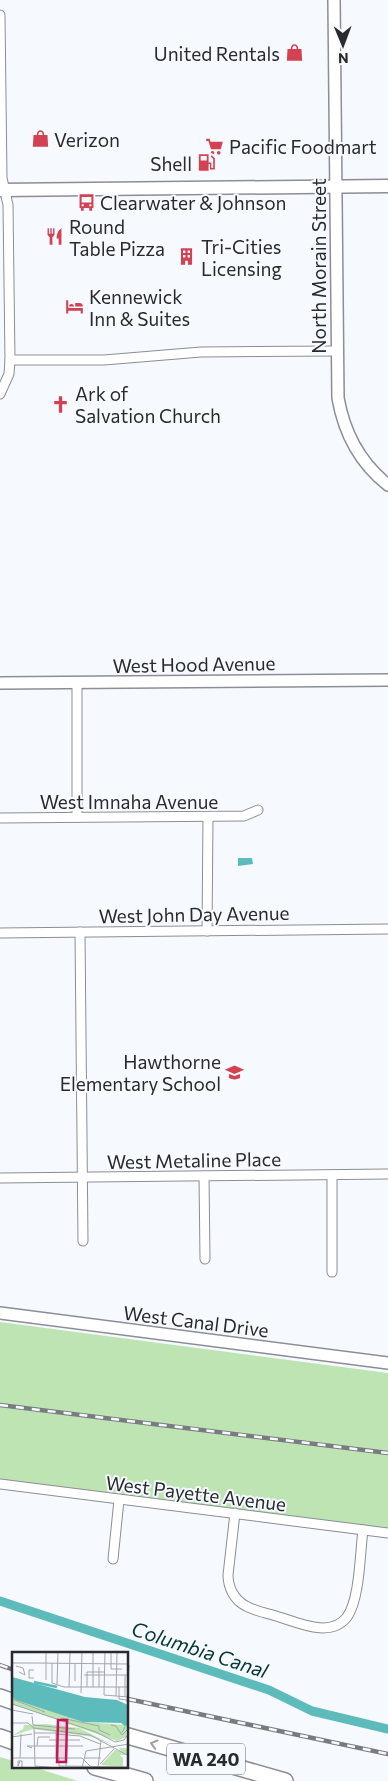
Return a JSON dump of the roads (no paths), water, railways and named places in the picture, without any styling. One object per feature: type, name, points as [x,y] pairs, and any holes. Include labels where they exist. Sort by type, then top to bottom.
[{"type":"highway","points":[[0,1697],[12,1701]]},
{"type":"highway","name":"WA 240","points":[[129,1736],[286,1781]]},
{"type":"highway","points":[[0,1737],[12,1741]]},
{"type":"highway","name":"WA 240","points":[[98,1768],[144,1781]]},
{"type":"main road","points":[[2,190],[388,186]]},
{"type":"street","name":"North Morain Street","points":[[334,0],[336,352],[338,398],[343,421],[358,452],[370,469],[388,485]]},
{"type":"street","points":[[0,15],[2,190],[8,205],[10,360],[9,374],[0,394]]},
{"type":"street","points":[[10,360],[104,360],[201,352],[336,352]]},
{"type":"street","name":"West Hood Avenue","points":[[0,683],[388,680]]},
{"type":"street","points":[[77,683],[77,817]]},
{"type":"street","name":"West Imnaha Avenue","points":[[0,818],[244,816],[258,810]]},
{"type":"street","points":[[207,931],[208,817]]},
{"type":"street","name":"West John Day Avenue","points":[[0,933],[388,929]]},
{"type":"street","points":[[80,932],[83,1241]]},
{"type":"street","name":"West Metaline Place","points":[[0,1178],[388,1174]]},
{"type":"street","points":[[332,1175],[332,1272]]},
{"type":"street","points":[[204,1176],[205,1259]]},
{"type":"street","name":"West Canal Drive","points":[[0,1313],[388,1363]]},
{"type":"street","name":"West Payette Avenue","points":[[0,1484],[388,1533]]},
{"type":"street","points":[[113,1559],[119,1500]]},
{"type":"street","points":[[235,1513],[228,1574],[228,1584],[232,1593],[246,1606],[313,1627],[330,1628],[337,1626],[352,1610],[363,1530]]},
{"type":"water","points":[[238,858],[252,858],[253,864],[238,866]]},
{"type":"waterway","name":"Columbia Canal","points":[[0,1601],[269,1690],[312,1711],[388,1729]]},
{"type":"railway","points":[[0,1405],[388,1453]]},
{"type":"railway","points":[[0,1665],[12,1669]]},
{"type":"railway","points":[[129,1699],[388,1754]]},
{"type":"place","name":"United Rentals","points":[[294,53]]},
{"type":"place","name":"Verizon","points":[[40,139]]},
{"type":"place","name":"Pacific Foodmart","points":[[215,146]]},
{"type":"place","name":"Shell","points":[[206,163]]},
{"type":"place","name":"Clearwater & Johnson","points":[[86,202]]},
{"type":"place","name":"Round Table Pizza","points":[[55,237]]},
{"type":"place","name":"Tri-Cities Licensing","points":[[187,257]]},
{"type":"place","name":"Kennewick Inn & Suites","points":[[75,307]]},
{"type":"place","name":"Ark of Salvation Church","points":[[61,404]]},
{"type":"place","name":"Hawthorne Elementary School","points":[[235,1072]]}]
